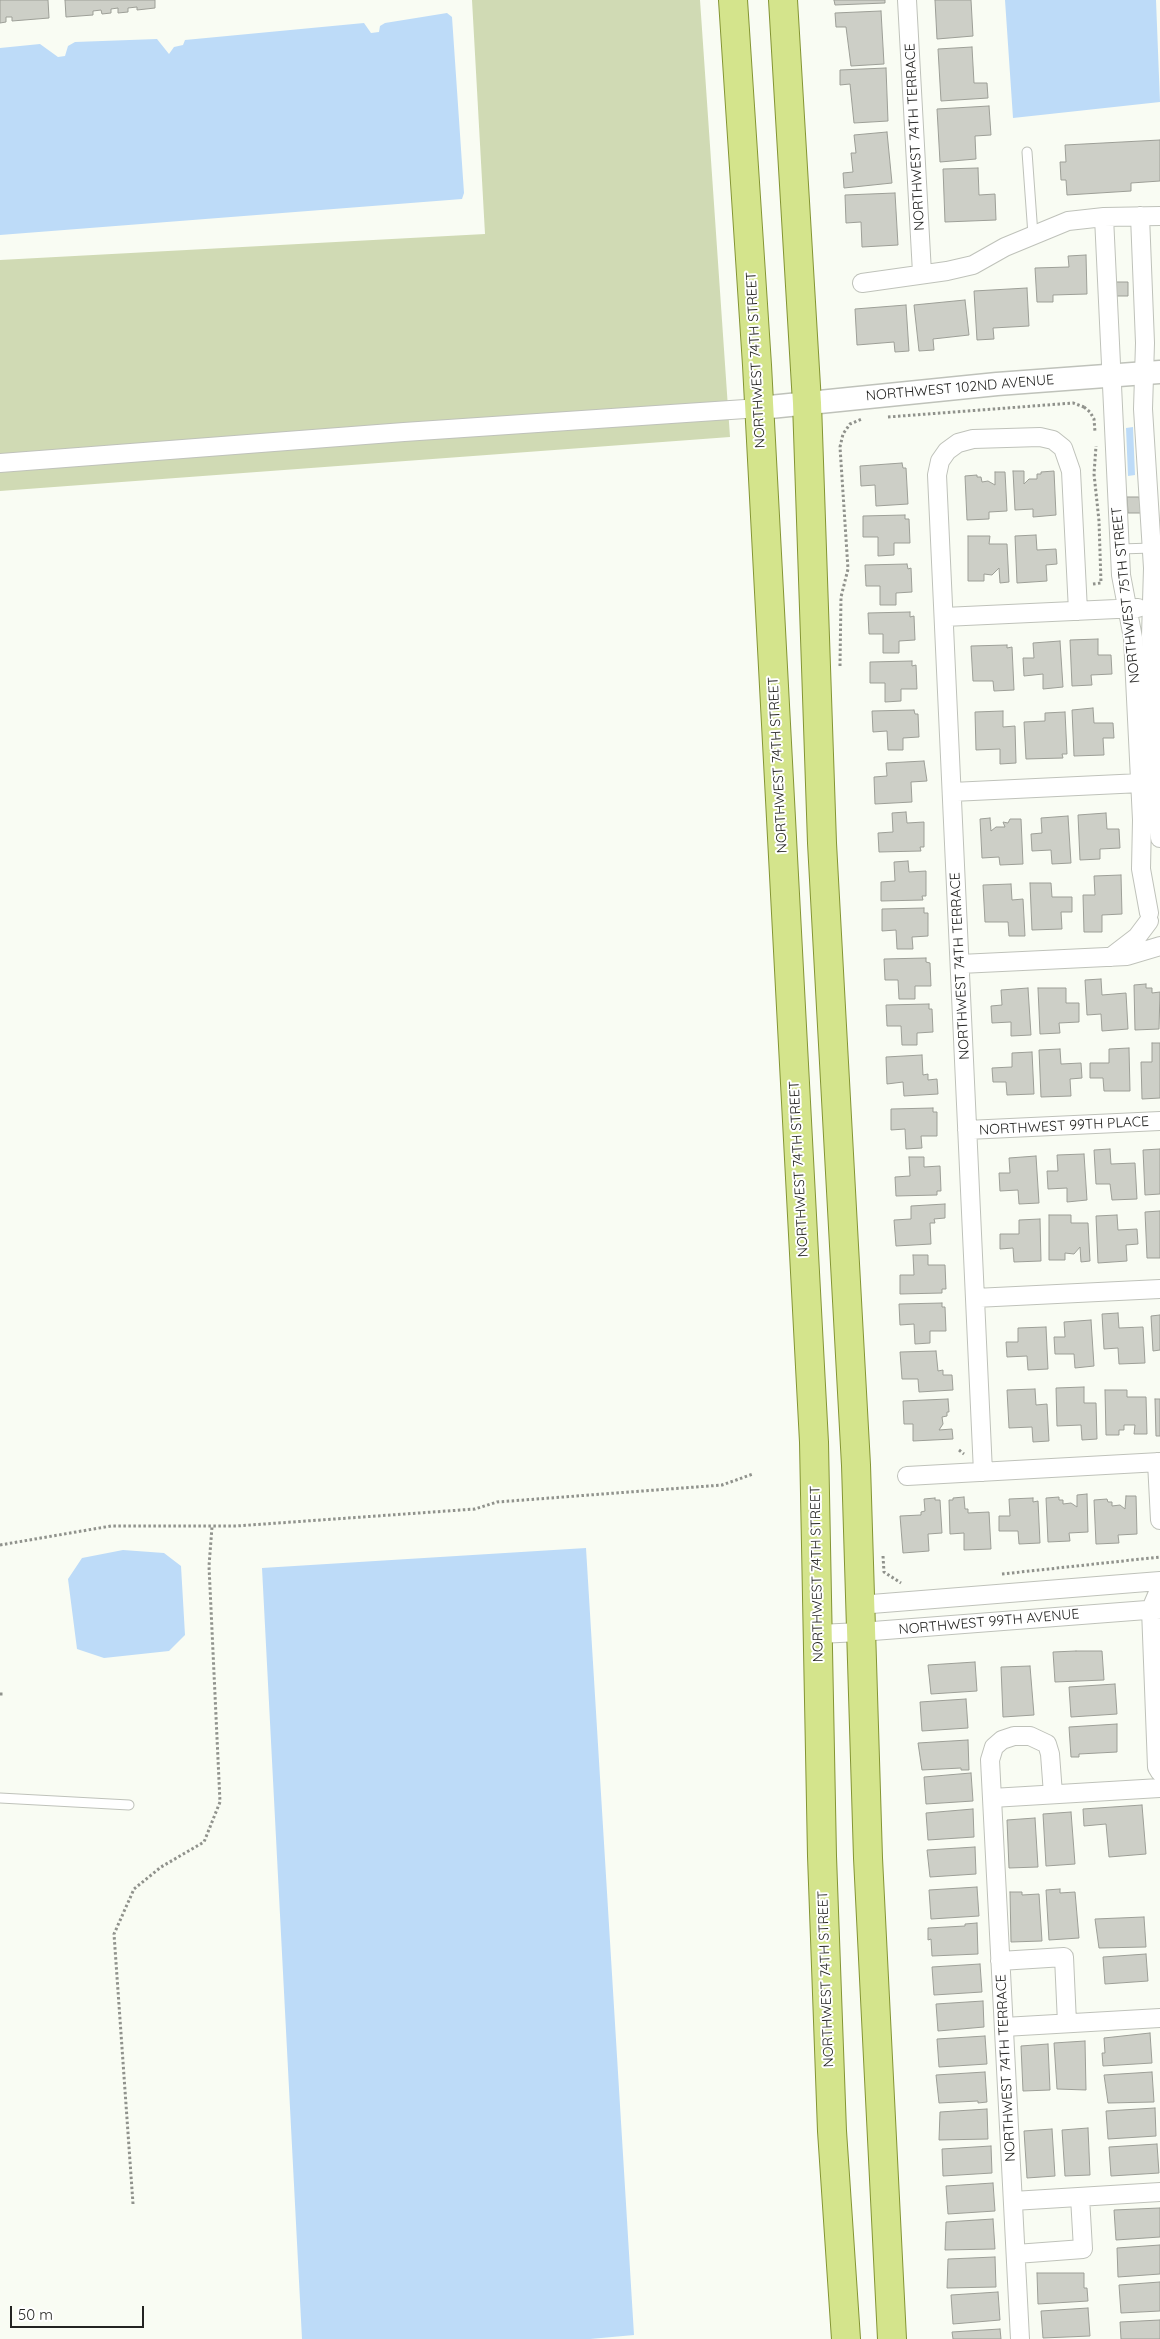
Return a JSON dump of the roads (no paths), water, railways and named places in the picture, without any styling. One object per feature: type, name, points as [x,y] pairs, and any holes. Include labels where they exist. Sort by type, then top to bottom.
[{"type":"main road","name":"NORTHWEST 74TH STREET","points":[[733,0],[760,408],[814,1442],[822,1856],[832,2131],[846,2339]]},
{"type":"main road","points":[[783,0],[807,403],[822,843],[856,1466],[869,1878],[892,2339]]},
{"type":"street","name":"NORTHWEST 74TH TERRACE","points":[[907,0],[922,273]]},
{"type":"street","name":"NORTHWEST 75TH STREET","points":[[1140,216],[1145,343],[1152,372],[1143,409],[1155,607],[1160,838]]},
{"type":"street","points":[[862,282],[947,271],[973,265],[1004,247],[1068,221],[1104,217],[1160,216]]},
{"type":"street","name":"NORTHWEST 75TH STREET","points":[[1104,217],[1121,575],[1133,638],[1142,820],[1141,869],[1149,917]]},
{"type":"street","name":"NORTHWEST 102ND AVENUE","points":[[760,408],[997,384],[1152,372]]},
{"type":"street","points":[[0,463],[404,432],[760,408]]},
{"type":"street","name":"NORTHWEST 74TH TERRACE","points":[[983,1472],[937,475],[940,461],[947,451],[958,443],[973,439],[1040,437],[1052,440],[1063,448],[1071,471],[1078,611]]},
{"type":"street","points":[[944,617],[1155,607]]},
{"type":"street","points":[[952,792],[1140,783]]},
{"type":"street","points":[[1160,896],[1151,905],[1149,917],[1151,929],[1160,938]]},
{"type":"street","points":[[1110,957],[1137,937],[1149,917]]},
{"type":"street","points":[[960,964],[1127,956],[1160,946]]},
{"type":"street","name":"NORTHWEST 99TH PLACE","points":[[968,1130],[1160,1122]]},
{"type":"street","points":[[975,1298],[1160,1289]]},
{"type":"street","points":[[907,1476],[1159,1462],[1160,1520]]},
{"type":"street","name":"NORTHWEST 99TH AVENUE","points":[[859,1605],[1160,1581]]},
{"type":"street","points":[[1160,1588],[1156,1609],[1157,1767],[1160,1772]]},
{"type":"street","name":"NORTHWEST 99TH AVENUE","points":[[819,1634],[1156,1609]]},
{"type":"street","points":[[1053,1794],[1050,1754],[1047,1744],[1030,1736],[1014,1736],[1002,1740],[994,1747],[990,1760],[992,1798],[1160,1788]]},
{"type":"street","name":"NORTHWEST 74TH TERRACE","points":[[992,1798],[1020,2339]]},
{"type":"street","points":[[1000,1961],[1064,1957],[1068,2023]]},
{"type":"street","points":[[1004,2027],[1160,2018]]},
{"type":"street","points":[[1013,2201],[1160,2192]]},
{"type":"street","points":[[1016,2254],[1083,2249],[1080,2197]]},
{"type":"lane","points":[[1027,152],[1033,235]]},
{"type":"lane","points":[[1120,549],[1152,548]]},
{"type":"lane","points":[[0,1798],[129,1805]]},
{"type":"water","points":[[1005,0],[1156,0],[1160,102],[1013,118]]},
{"type":"water","points":[[447,13],[452,17],[464,193],[462,199],[0,235],[0,48],[40,44],[58,57],[65,56],[68,46],[75,42],[157,39],[169,54],[174,47],[183,45],[185,40],[364,23],[371,33],[379,32],[380,26],[385,23]]},
{"type":"water","points":[[1133,427],[1135,475],[1128,476],[1126,428]]},
{"type":"water","points":[[586,1548],[634,2335],[590,2339],[302,2339],[262,1568]]},
{"type":"water","points":[[123,1550],[164,1553],[181,1566],[185,1635],[169,1651],[104,1658],[77,1649],[68,1579],[82,1558]]}]
